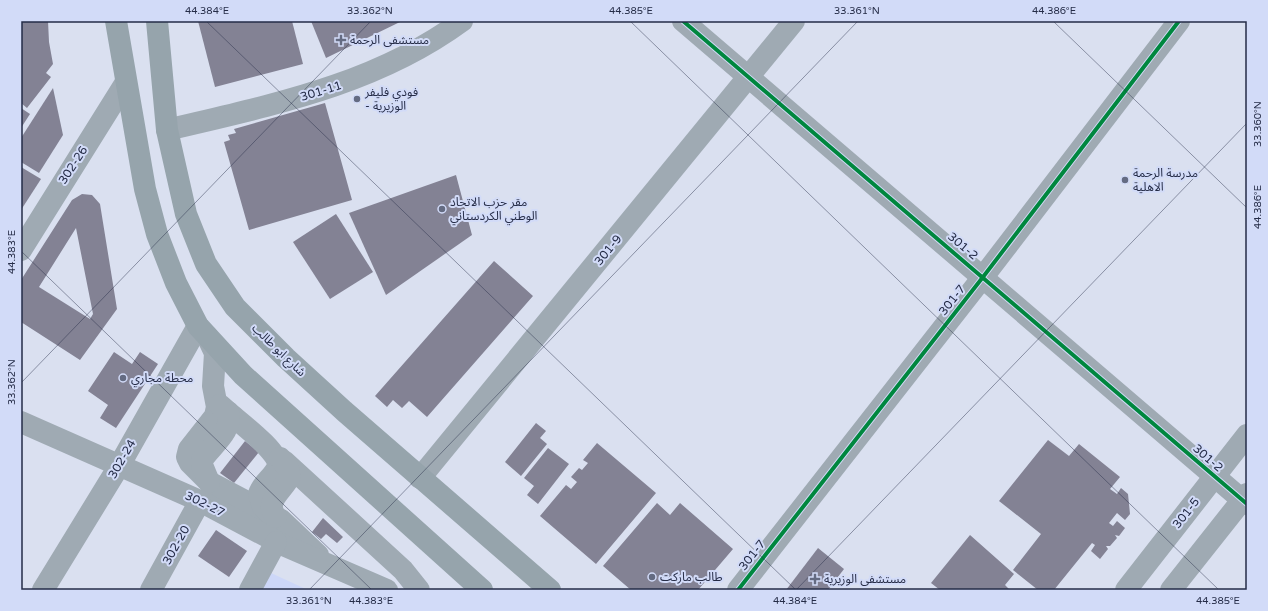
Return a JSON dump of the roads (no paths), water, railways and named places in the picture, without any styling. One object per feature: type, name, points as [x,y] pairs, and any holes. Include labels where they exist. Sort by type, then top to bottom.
[{"type":"main road","points":[[116,21],[145,189],[157,234],[176,282],[203,331],[249,380],[482,590]]},
{"type":"main road","name":"شارع ابو طالب","points":[[157,21],[168,130],[186,214],[206,264],[235,307],[286,358],[420,478],[550,590]]},
{"type":"street","name":"301-11","points":[[168,130],[278,104],[351,81],[387,66],[421,48],[462,21]]},
{"type":"street","name":"301-2","points":[[683,21],[983,277],[1214,477],[1245,499]]},
{"type":"street","name":"301-9","points":[[420,478],[749,78],[794,21]]},
{"type":"street","name":"301-7","points":[[738,590],[983,277],[1179,21]]},
{"type":"street","name":"302-26","points":[[21,250],[126,82]]},
{"type":"street","points":[[203,331],[215,353],[213,386],[222,407],[403,570],[419,590]]},
{"type":"street","name":"302-24","points":[[43,590],[203,331]]},
{"type":"street","points":[[222,407],[217,407],[215,416],[189,449],[187,454],[188,460],[205,491],[274,516],[288,526],[310,548],[335,568]]},
{"type":"street","name":"302-27","points":[[21,422],[119,466],[205,491],[276,542],[387,590]]},
{"type":"street","name":"301-5","points":[[1126,590],[1247,435]]},
{"type":"street","points":[[274,516],[271,508],[271,502],[290,476],[288,468],[278,456]]},
{"type":"street","name":"302-20","points":[[151,590],[205,491]]},
{"type":"street","points":[[1171,590],[1245,499]]},
{"type":"street","points":[[250,590],[276,542]]},
{"type":"place","name":"مستشفى الرحمة","points":[[341,40]]},
{"type":"place","name":"فودي فليفر - الوزيرية","points":[[357,99]]},
{"type":"place","name":"مدرسة الرحمة الاهلية","points":[[1125,180]]},
{"type":"place","name":"مقر حزب الاتحاد الوطني الكردستاني","points":[[442,209]]},
{"type":"place","name":"محطة مجاري","points":[[123,378]]},
{"type":"place","name":"طالب ماركت","points":[[652,577]]},
{"type":"place","name":"مستشفى الوزيرية","points":[[815,579]]}]
